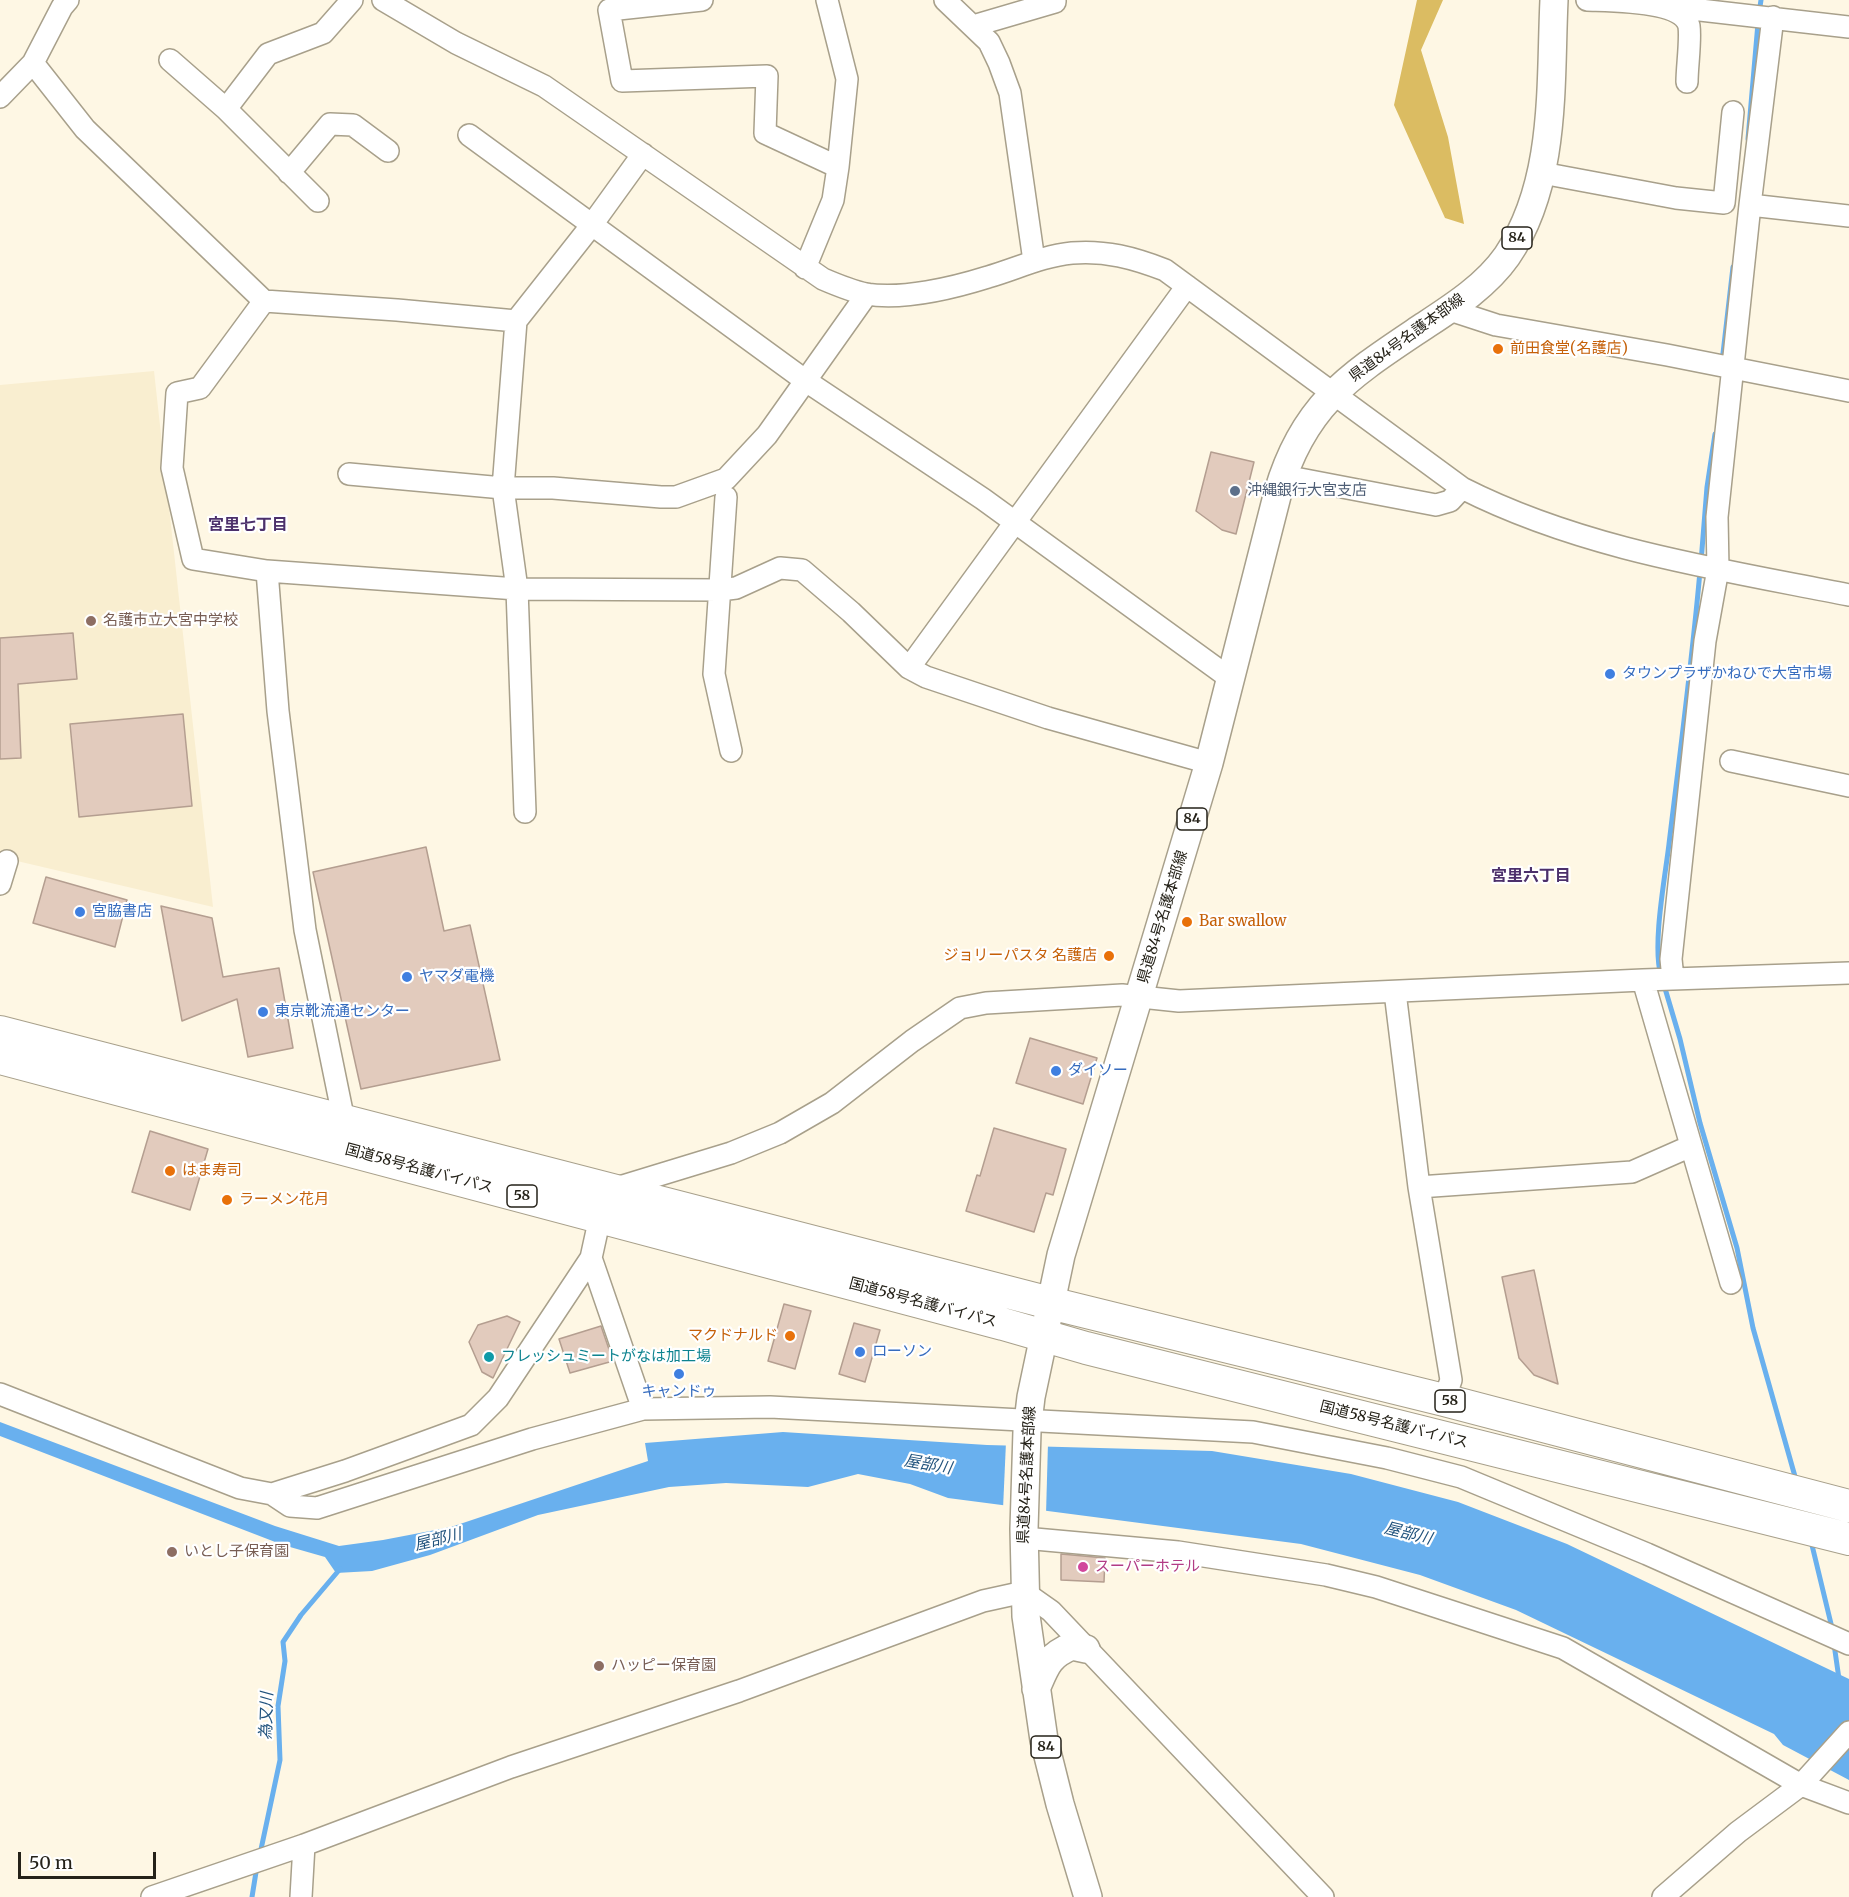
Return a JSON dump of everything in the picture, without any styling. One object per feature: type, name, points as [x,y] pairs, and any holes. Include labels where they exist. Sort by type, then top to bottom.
[{"type":"highway","name":"国道58号名護バイパス","points":[[0,1032],[344,1121],[1043,1336],[1849,1539]]},
{"type":"highway","name":"国道58号名護バイパス","points":[[0,1058],[607,1203],[1050,1303],[1444,1400],[1849,1506]]},
{"type":"main road","name":"県道84号名護本部線","points":[[1088,1897],[1060,1804],[1047,1751],[1036,1689],[1024,1592],[1027,1426],[1043,1336],[1061,1255],[1209,763],[1288,460],[1312,416],[1333,393],[1366,366],[1450,310],[1483,282],[1506,256],[1523,227],[1542,172],[1549,103],[1554,0]]},
{"type":"main road","points":[[1036,1689],[1049,1660],[1055,1654],[1072,1646],[1086,1649]]},
{"type":"street","points":[[0,97],[33,63],[62,7],[68,0]]},
{"type":"street","points":[[226,109],[268,54],[323,33],[352,0]]},
{"type":"street","points":[[383,0],[456,43],[544,86],[823,279],[867,294],[910,294],[946,288],[1034,261],[1071,254],[1120,255],[1165,270],[1333,393],[1456,495],[1487,501],[1558,529],[1620,546],[1715,569],[1849,595]]},
{"type":"street","points":[[702,0],[609,10],[622,81],[767,76],[765,133],[838,167]]},
{"type":"street","points":[[805,268],[833,200],[847,78],[827,0]]},
{"type":"street","points":[[945,0],[989,42],[1010,93],[1034,261]]},
{"type":"street","points":[[973,26],[1055,2],[1055,0]]},
{"type":"street","points":[[1587,0],[1659,2],[1674,7],[1849,27]]},
{"type":"street","points":[[1674,7],[1689,25],[1687,82]]},
{"type":"street","points":[[1673,979],[1671,959],[1715,569],[1717,518],[1750,205],[1765,16]]},
{"type":"street","points":[[170,60],[226,109],[318,201]]},
{"type":"street","points":[[33,63],[85,129],[264,301],[516,321]]},
{"type":"street","points":[[1542,172],[1676,198],[1724,203],[1733,112]]},
{"type":"street","points":[[289,173],[330,124],[353,125],[388,152]]},
{"type":"street","points":[[469,135],[806,381],[1014,521],[1231,679]]},
{"type":"street","points":[[525,812],[517,589],[503,488],[516,321],[591,226],[643,154]]},
{"type":"street","points":[[1750,205],[1849,216]]},
{"type":"street","points":[[909,668],[1187,286]]},
{"type":"street","points":[[350,474],[503,488],[553,488],[676,497],[701,490],[726,479],[767,435],[867,294]]},
{"type":"street","points":[[264,301],[200,388],[177,393],[172,468],[193,559],[267,571],[517,589],[720,590],[736,588],[780,568],[802,570],[851,612],[909,668],[1048,718],[1209,763]]},
{"type":"street","points":[[1450,310],[1497,325],[1849,391]]},
{"type":"street","points":[[1300,479],[1436,505],[1456,495]]},
{"type":"street","points":[[726,497],[714,674],[731,751]]},
{"type":"street","points":[[267,571],[278,711],[305,930],[344,1121]]},
{"type":"street","points":[[1731,761],[1849,786]]},
{"type":"street","points":[[0,884],[7,861]]},
{"type":"street","points":[[272,1494],[345,1472],[471,1425],[498,1398],[591,1258],[607,1203],[780,1133],[832,1103],[912,1041],[960,1008],[986,1003],[1122,995],[1179,1001],[1849,973]]},
{"type":"street","points":[[1643,980],[1731,1283]]},
{"type":"street","points":[[1395,992],[1419,1187],[1451,1380],[1444,1400]]},
{"type":"street","points":[[1419,1187],[1632,1172],[1691,1146]]},
{"type":"street","points":[[591,1258],[643,1409]]},
{"type":"street","points":[[0,1394],[240,1488],[272,1494],[290,1506],[317,1508],[532,1439],[643,1409],[770,1407],[1027,1426],[1253,1432],[1387,1458],[1461,1477],[1647,1554],[1849,1644]]},
{"type":"street","points":[[1461,1477],[1468,1443]]},
{"type":"street","points":[[1024,1534],[1178,1552],[1326,1575],[1376,1587],[1563,1647],[1801,1785],[1849,1803]]},
{"type":"street","points":[[152,1897],[304,1845],[511,1767],[740,1691],[983,1601],[1024,1592],[1051,1611],[1323,1897]]},
{"type":"street","points":[[1663,1897],[1738,1832],[1801,1785],[1849,1732]]},
{"type":"street","points":[[301,1897],[304,1845]]},
{"type":"shaded area","points":[[1417,0],[1443,0],[1421,50],[1448,137],[1464,224],[1445,218],[1394,105]]},
{"type":"shaded area","name":"名護市立大宮中学校","points":[[154,371],[213,907],[0,857],[0,385]]},
{"type":"water","name":"屋部川","points":[[0,1422],[275,1526],[339,1546],[451,1527],[648,1461],[645,1443],[783,1432],[987,1445],[1212,1451],[1351,1474],[1458,1502],[1567,1544],[1849,1679],[1849,1780],[1783,1745],[1774,1734],[1516,1610],[1420,1575],[1301,1544],[948,1498],[910,1484],[858,1474],[808,1487],[726,1483],[669,1487],[538,1515],[430,1555],[372,1571],[336,1573],[325,1557],[283,1545],[0,1436]]},
{"type":"pier","points":[[1006,1442],[1048,1443],[1046,1514],[1003,1509]]},
{"type":"building","points":[[1211,452],[1254,462],[1236,534],[1222,530],[1196,511]]},
{"type":"building","points":[[73,633],[77,679],[18,684],[21,758],[0,759],[0,638]]},
{"type":"building","points":[[183,714],[192,806],[79,817],[70,724]]},
{"type":"building","points":[[426,847],[444,931],[470,925],[500,1060],[361,1089],[313,872]]},
{"type":"building","name":"宮脇書店","points":[[46,877],[127,900],[115,947],[33,923]]},
{"type":"building","points":[[161,906],[212,918],[223,977],[279,968],[293,1048],[248,1057],[237,999],[182,1021]]},
{"type":"building","name":"ダイソー","points":[[1030,1038],[1097,1058],[1083,1104],[1016,1083]]},
{"type":"building","points":[[994,1128],[1066,1149],[1053,1195],[1046,1193],[1034,1232],[966,1211],[977,1175],[980,1176]]},
{"type":"building","name":"はま寿司","points":[[150,1131],[208,1149],[190,1210],[132,1192]]},
{"type":"building","points":[[1534,1270],[1558,1384],[1534,1375],[1519,1358],[1502,1277]]},
{"type":"building","name":"マクドナルド","points":[[784,1304],[811,1311],[795,1369],[768,1361]]},
{"type":"building","name":"フレッシュミートがなは加工場","points":[[507,1316],[520,1322],[493,1378],[482,1372],[469,1342],[478,1325]]},
{"type":"building","name":"ローソン","points":[[854,1323],[880,1330],[865,1382],[839,1374]]},
{"type":"building","points":[[601,1326],[613,1361],[570,1373],[559,1339]]},
{"type":"building","name":"スーパーホテル","points":[[1061,1554],[1105,1558],[1104,1582],[1061,1580]]},
{"type":"waterway","points":[[1759,13],[1761,0]]},
{"type":"waterway","points":[[1748,139],[1758,23]]},
{"type":"waterway","points":[[1722,362],[1733,267]]},
{"type":"waterway","points":[[1701,562],[1707,487],[1715,434]]},
{"type":"waterway","points":[[1661,976],[1658,947],[1660,911],[1686,708],[1700,571]]},
{"type":"waterway","points":[[1664,985],[1680,1039],[1700,1123],[1737,1248],[1753,1328],[1796,1480]]},
{"type":"waterway","points":[[1811,1541],[1833,1632]]},
{"type":"waterway","name":"為又川","points":[[260,1854],[280,1760],[278,1706],[285,1661],[283,1642],[301,1615],[340,1569]]},
{"type":"waterway","points":[[1834,1644],[1839,1679]]},
{"type":"waterway","name":"為又川","points":[[252,1897],[257,1866]]},
{"type":"place","name":"前田食堂(名護店)","points":[[1498,349]]},
{"type":"place","name":"沖縄銀行大宮支店","points":[[1235,491]]},
{"type":"place","name":"名護市立大宮中学校","points":[[91,621]]},
{"type":"place","name":"タウンプラザかねひで大宮市場","points":[[1610,674]]},
{"type":"place","name":"宮脇書店","points":[[80,912]]},
{"type":"place","name":"Bar swallow","points":[[1187,922]]},
{"type":"place","name":"ジョリーパスタ 名護店","points":[[1109,956]]},
{"type":"place","name":"ヤマダ電機","points":[[407,977]]},
{"type":"place","name":"東京靴流通センター","points":[[263,1012]]},
{"type":"place","name":"ダイソー","points":[[1056,1071]]},
{"type":"place","name":"はま寿司","points":[[170,1171]]},
{"type":"place","name":"ラーメン花月","points":[[227,1200]]},
{"type":"place","name":"マクドナルド","points":[[790,1336]]},
{"type":"place","name":"ローソン","points":[[860,1352]]},
{"type":"place","name":"フレッシュミートがなは加工場","points":[[489,1357]]},
{"type":"place","name":"キャンドゥ","points":[[679,1374]]},
{"type":"place","name":"いとし子保育園","points":[[172,1552]]},
{"type":"place","name":"スーパーホテル","points":[[1083,1567]]},
{"type":"place","name":"ハッピー保育園","points":[[599,1666]]},
{"type":"district","name":"宮里七丁目","points":[[248,525]]},
{"type":"district","name":"宮里六丁目","points":[[1531,876]]}]
